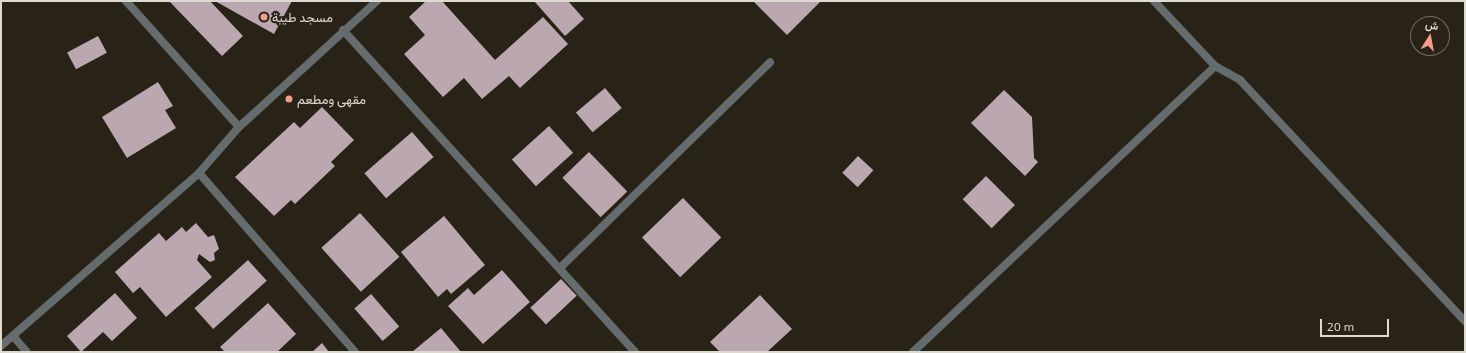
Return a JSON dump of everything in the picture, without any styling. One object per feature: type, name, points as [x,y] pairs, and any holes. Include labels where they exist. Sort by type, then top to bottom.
[{"type":"street","points":[[126,1],[239,127]]},
{"type":"street","points":[[1,346],[199,173],[239,127],[343,30],[377,1]]},
{"type":"street","points":[[1154,1],[1215,66],[1240,80],[1465,321]]},
{"type":"street","points":[[343,30],[635,352]]},
{"type":"street","points":[[560,268],[770,62]]},
{"type":"street","points":[[913,352],[1215,66]]},
{"type":"street","points":[[199,173],[355,352]]},
{"type":"street","points":[[13,336],[27,352]]},
{"type":"building","points":[[169,1],[210,1],[243,36],[222,56]]},
{"type":"building","name":"مسجد طيبة","points":[[215,1],[292,1],[274,34]]},
{"type":"building","points":[[426,1],[442,1],[495,60],[543,17],[568,44],[520,88],[509,76],[482,99],[464,78],[443,97],[404,54],[425,35],[409,17]]},
{"type":"building","points":[[534,1],[568,1],[584,19],[565,36]]},
{"type":"building","points":[[753,1],[821,1],[787,35]]},
{"type":"building","points":[[98,36],[107,53],[76,69],[67,52]]},
{"type":"building","points":[[158,82],[173,106],[165,110],[176,128],[127,158],[102,117]]},
{"type":"building","points":[[605,88],[622,108],[593,132],[576,112]]},
{"type":"building","points":[[1004,90],[1032,117],[1034,158],[1038,162],[1025,176],[971,123]]},
{"type":"building","points":[[322,107],[354,140],[331,162],[335,166],[295,204],[291,200],[274,216],[235,177],[294,122],[300,128]]},
{"type":"building","points":[[549,126],[573,153],[536,186],[512,159]]},
{"type":"building","points":[[412,132],[434,157],[386,198],[364,173]]},
{"type":"building","points":[[589,152],[627,192],[601,217],[562,178]]},
{"type":"building","points":[[858,156],[873,170],[858,187],[842,173]]},
{"type":"building","points":[[986,176],[1015,205],[992,228],[963,199]]},
{"type":"building","points":[[683,198],[721,238],[680,277],[642,238]]},
{"type":"building","points":[[360,213],[399,257],[361,292],[321,248]]},
{"type":"building","points":[[444,216],[485,265],[451,294],[447,289],[438,297],[401,252]]},
{"type":"building","points":[[196,223],[208,237],[214,235],[219,249],[214,253],[215,260],[210,262],[199,254],[197,260],[212,277],[166,317],[140,287],[133,293],[115,272],[159,233],[166,241],[182,227],[186,232]]},
{"type":"building","points":[[248,260],[267,281],[213,329],[194,308]]},
{"type":"building","points":[[502,270],[530,302],[483,344],[448,306],[468,288],[474,295]]},
{"type":"building","points":[[561,279],[577,296],[546,324],[530,308]]},
{"type":"building","points":[[115,293],[137,318],[112,341],[103,332],[81,352],[67,336]]},
{"type":"building","points":[[371,294],[399,326],[383,341],[354,308]]},
{"type":"building","points":[[760,295],[792,329],[767,352],[720,352],[710,342]]},
{"type":"building","points":[[268,303],[296,334],[277,352],[225,352],[220,347]]},
{"type":"building","points":[[441,328],[461,352],[412,352]]},
{"type":"building","points":[[322,343],[329,352],[312,352]]},
{"type":"place","name":"مسجد طيبة","points":[[264,17]]},
{"type":"place","name":"مقهى ومطعم","points":[[289,99]]}]
